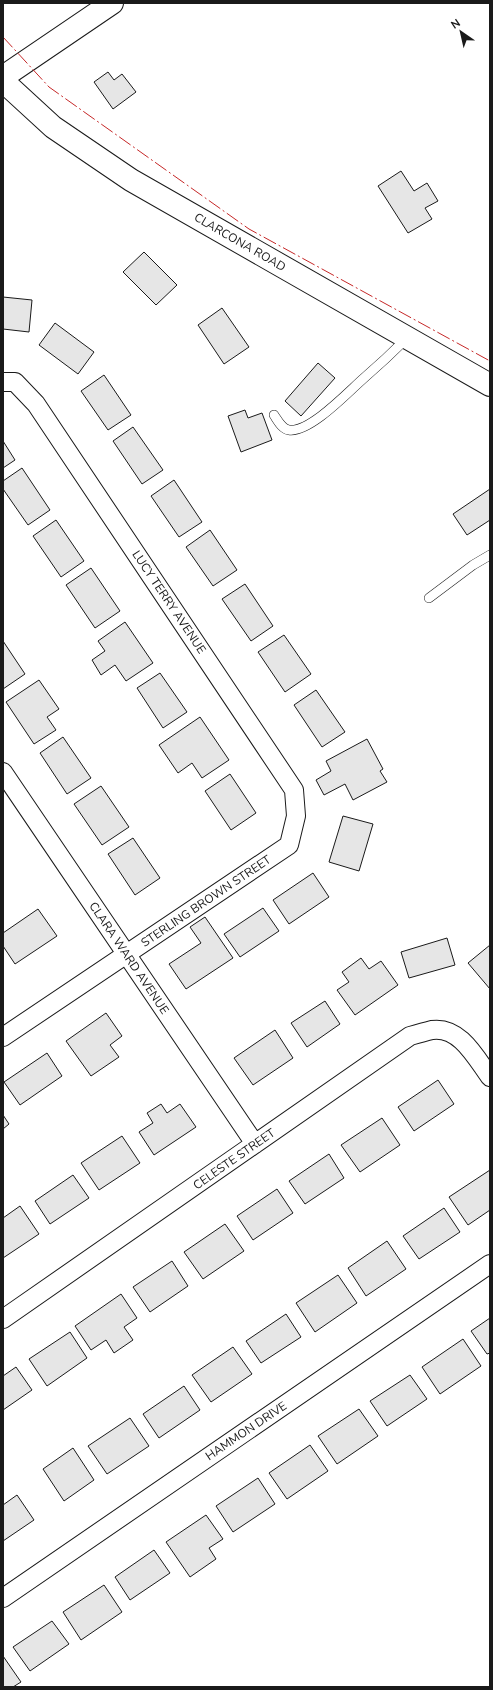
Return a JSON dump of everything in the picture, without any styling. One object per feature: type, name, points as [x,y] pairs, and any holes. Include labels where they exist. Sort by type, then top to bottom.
[{"type":"main road","points":[[3,76],[112,3]]},
{"type":"main road","name":"CLARCONA ROAD","points":[[3,81],[53,127],[131,180],[490,385]]},
{"type":"street","name":"LUCY TERRY AVENUE","points":[[3,382],[15,382],[36,404],[294,790],[296,816],[289,845]]},
{"type":"street","name":"CLARA WARD AVENUE","points":[[3,772],[255,1144]]},
{"type":"street","name":"STERLING BROWN STREET","points":[[3,1037],[289,845]]},
{"type":"street","name":"CELESTE STREET","points":[[3,1319],[410,1036],[433,1030],[454,1034],[469,1048],[490,1077]]},
{"type":"street","name":"HAMMON DRIVE","points":[[3,1598],[490,1264]]},
{"type":"lane","points":[[274,415],[280,425],[285,429],[291,430],[311,422],[345,397],[389,358],[407,338]]},
{"type":"lane","points":[[429,598],[473,565],[490,555]]},
{"type":"building","points":[[108,72],[114,80],[122,74],[136,92],[113,109],[94,82]]},
{"type":"building","points":[[401,171],[414,191],[427,183],[438,201],[425,208],[432,219],[408,233],[378,186]]},
{"type":"building","points":[[144,252],[177,285],[156,305],[123,272]]},
{"type":"building","points":[[3,297],[32,300],[29,332],[3,329]]},
{"type":"building","points":[[222,308],[249,347],[224,364],[198,325]]},
{"type":"building","points":[[55,323],[94,352],[78,374],[39,345]]},
{"type":"building","points":[[318,363],[335,378],[301,416],[285,401]]},
{"type":"building","points":[[104,375],[131,415],[108,430],[81,391]]},
{"type":"building","points":[[245,410],[248,418],[262,413],[272,440],[241,452],[228,416]]},
{"type":"building","points":[[133,427],[163,470],[142,484],[113,441]]},
{"type":"building","points":[[3,441],[15,460],[3,468]]},
{"type":"building","points":[[22,468],[50,510],[28,525],[3,489],[3,481]]},
{"type":"building","points":[[174,480],[202,522],[179,537],[151,496]]},
{"type":"building","points":[[490,489],[490,520],[467,535],[453,514]]},
{"type":"building","points":[[56,520],[84,561],[61,577],[33,536]]},
{"type":"building","points":[[210,530],[237,570],[213,586],[186,547]]},
{"type":"building","points":[[91,568],[120,611],[95,628],[66,585]]},
{"type":"building","points":[[245,584],[273,626],[251,641],[222,599]]},
{"type":"building","points":[[125,622],[153,663],[126,681],[115,665],[101,675],[92,660],[105,651],[98,641]]},
{"type":"building","points":[[284,635],[311,674],[285,692],[258,652]]},
{"type":"building","points":[[3,641],[25,674],[3,689]]},
{"type":"building","points":[[160,673],[187,712],[163,728],[137,688]]},
{"type":"building","points":[[39,680],[59,709],[47,717],[56,730],[34,744],[6,702]]},
{"type":"building","points":[[316,690],[345,732],[322,747],[294,705]]},
{"type":"building","points":[[200,717],[229,760],[202,778],[192,763],[178,773],[159,745]]},
{"type":"building","points":[[63,737],[91,778],[67,794],[40,753]]},
{"type":"building","points":[[367,739],[383,769],[380,771],[387,782],[353,800],[345,784],[324,795],[316,780],[331,771],[326,761]]},
{"type":"building","points":[[230,774],[256,813],[231,830],[205,791]]},
{"type":"building","points":[[101,786],[129,827],[102,845],[74,804]]},
{"type":"building","points":[[343,816],[373,824],[359,871],[329,862]]},
{"type":"building","points":[[133,838],[160,878],[135,895],[108,854]]},
{"type":"building","points":[[313,873],[329,897],[289,924],[273,900]]},
{"type":"building","points":[[263,908],[279,931],[240,957],[224,934]]},
{"type":"building","points":[[38,909],[57,936],[15,964],[3,946],[3,933]]},
{"type":"building","points":[[205,917],[233,958],[186,989],[169,964],[201,943],[190,927]]},
{"type":"building","points":[[447,938],[455,965],[409,978],[401,952]]},
{"type":"building","points":[[490,945],[490,989],[468,963]]},
{"type":"building","points":[[361,958],[369,969],[381,961],[398,985],[355,1015],[337,990],[349,982],[342,972]]},
{"type":"building","points":[[325,1001],[340,1024],[307,1047],[291,1023]]},
{"type":"building","points":[[106,1013],[122,1036],[110,1045],[119,1057],[91,1076],[66,1041]]},
{"type":"building","points":[[275,1030],[293,1058],[253,1085],[234,1058]]},
{"type":"building","points":[[47,1053],[62,1076],[20,1105],[4,1082]]},
{"type":"building","points":[[438,1080],[454,1104],[414,1131],[398,1107]]},
{"type":"building","points":[[161,1104],[167,1113],[180,1104],[196,1127],[154,1155],[139,1132],[153,1123],[147,1113]]},
{"type":"building","points":[[3,1115],[9,1124],[3,1129]]},
{"type":"building","points":[[382,1118],[400,1145],[360,1172],[341,1145]]},
{"type":"building","points":[[122,1136],[140,1163],[99,1190],[81,1163]]},
{"type":"building","points":[[329,1154],[344,1178],[305,1204],[289,1181]]},
{"type":"building","points":[[490,1170],[490,1210],[468,1225],[449,1197]]},
{"type":"building","points":[[73,1175],[89,1198],[50,1224],[35,1201]]},
{"type":"building","points":[[277,1189],[293,1213],[253,1240],[237,1216]]},
{"type":"building","points":[[20,1206],[39,1234],[3,1258],[3,1218]]},
{"type":"building","points":[[444,1208],[460,1232],[419,1259],[403,1236]]},
{"type":"building","points":[[225,1224],[244,1251],[203,1279],[184,1252]]},
{"type":"building","points":[[387,1241],[406,1269],[366,1296],[348,1268]]},
{"type":"building","points":[[172,1261],[188,1286],[150,1312],[133,1287]]},
{"type":"building","points":[[338,1275],[357,1303],[315,1332],[296,1303]]},
{"type":"building","points":[[121,1294],[137,1318],[124,1327],[133,1340],[114,1353],[106,1340],[91,1350],[75,1326]]},
{"type":"building","points":[[286,1314],[301,1337],[261,1363],[246,1341]]},
{"type":"building","points":[[490,1318],[490,1353],[487,1354],[471,1331]]},
{"type":"building","points":[[70,1332],[87,1358],[47,1386],[29,1359]]},
{"type":"building","points":[[463,1339],[481,1366],[440,1394],[422,1367]]},
{"type":"building","points":[[233,1347],[252,1374],[211,1402],[192,1375]]},
{"type":"building","points":[[16,1367],[32,1390],[3,1410],[3,1376]]},
{"type":"building","points":[[410,1375],[427,1399],[387,1426],[370,1401]]},
{"type":"building","points":[[184,1386],[200,1410],[159,1438],[143,1414]]},
{"type":"building","points":[[359,1409],[378,1436],[337,1464],[318,1436]]},
{"type":"building","points":[[130,1418],[149,1446],[107,1474],[88,1446]]},
{"type":"building","points":[[310,1445],[328,1471],[287,1499],[269,1473]]},
{"type":"building","points":[[73,1448],[94,1480],[64,1501],[43,1469]]},
{"type":"building","points":[[258,1478],[275,1504],[233,1532],[216,1506]]},
{"type":"building","points":[[17,1495],[34,1520],[3,1541],[3,1505]]},
{"type":"building","points":[[206,1515],[223,1539],[209,1548],[216,1559],[190,1577],[166,1542]]},
{"type":"building","points":[[154,1550],[170,1573],[130,1600],[115,1577]]},
{"type":"building","points":[[104,1585],[122,1612],[81,1640],[63,1612]]},
{"type":"building","points":[[52,1621],[69,1644],[30,1671],[13,1647]]},
{"type":"building","points":[[3,1656],[21,1682],[13,1687],[3,1687]]},
{"type":"power","points":[[3,37],[49,87],[249,229],[490,361]]}]
